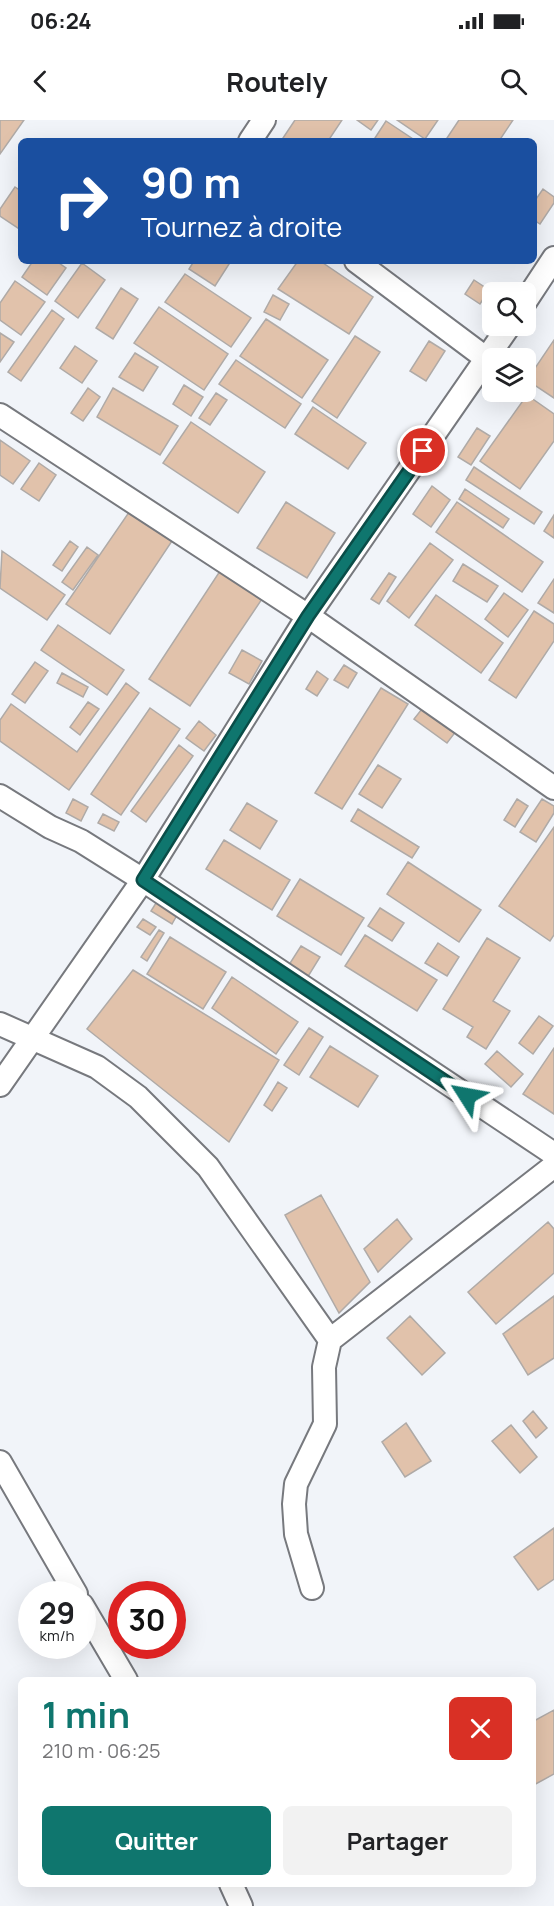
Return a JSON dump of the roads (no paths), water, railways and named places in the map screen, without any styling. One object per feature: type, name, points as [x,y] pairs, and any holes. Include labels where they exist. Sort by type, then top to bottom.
[{"type":"street","points":[[252,138],[264,120]]},
{"type":"street","points":[[536,285],[554,258]]},
{"type":"street","points":[[360,264],[482,355]]},
{"type":"street","points":[[0,1085],[143,880],[308,616],[482,366]]},
{"type":"street","points":[[0,415],[308,616],[554,788]]},
{"type":"street","points":[[0,796],[50,827],[81,841],[143,880],[551,1150],[330,1340],[324,1367],[325,1424],[323,1433],[296,1484],[294,1504],[296,1534],[312,1588]]},
{"type":"street","points":[[0,1024],[97,1067],[138,1097],[208,1167],[330,1340]]},
{"type":"street","points":[[0,1462],[69,1581]]},
{"type":"street","points":[[96,1629],[124,1677]]},
{"type":"street","points":[[232,1887],[241,1906]]}]
